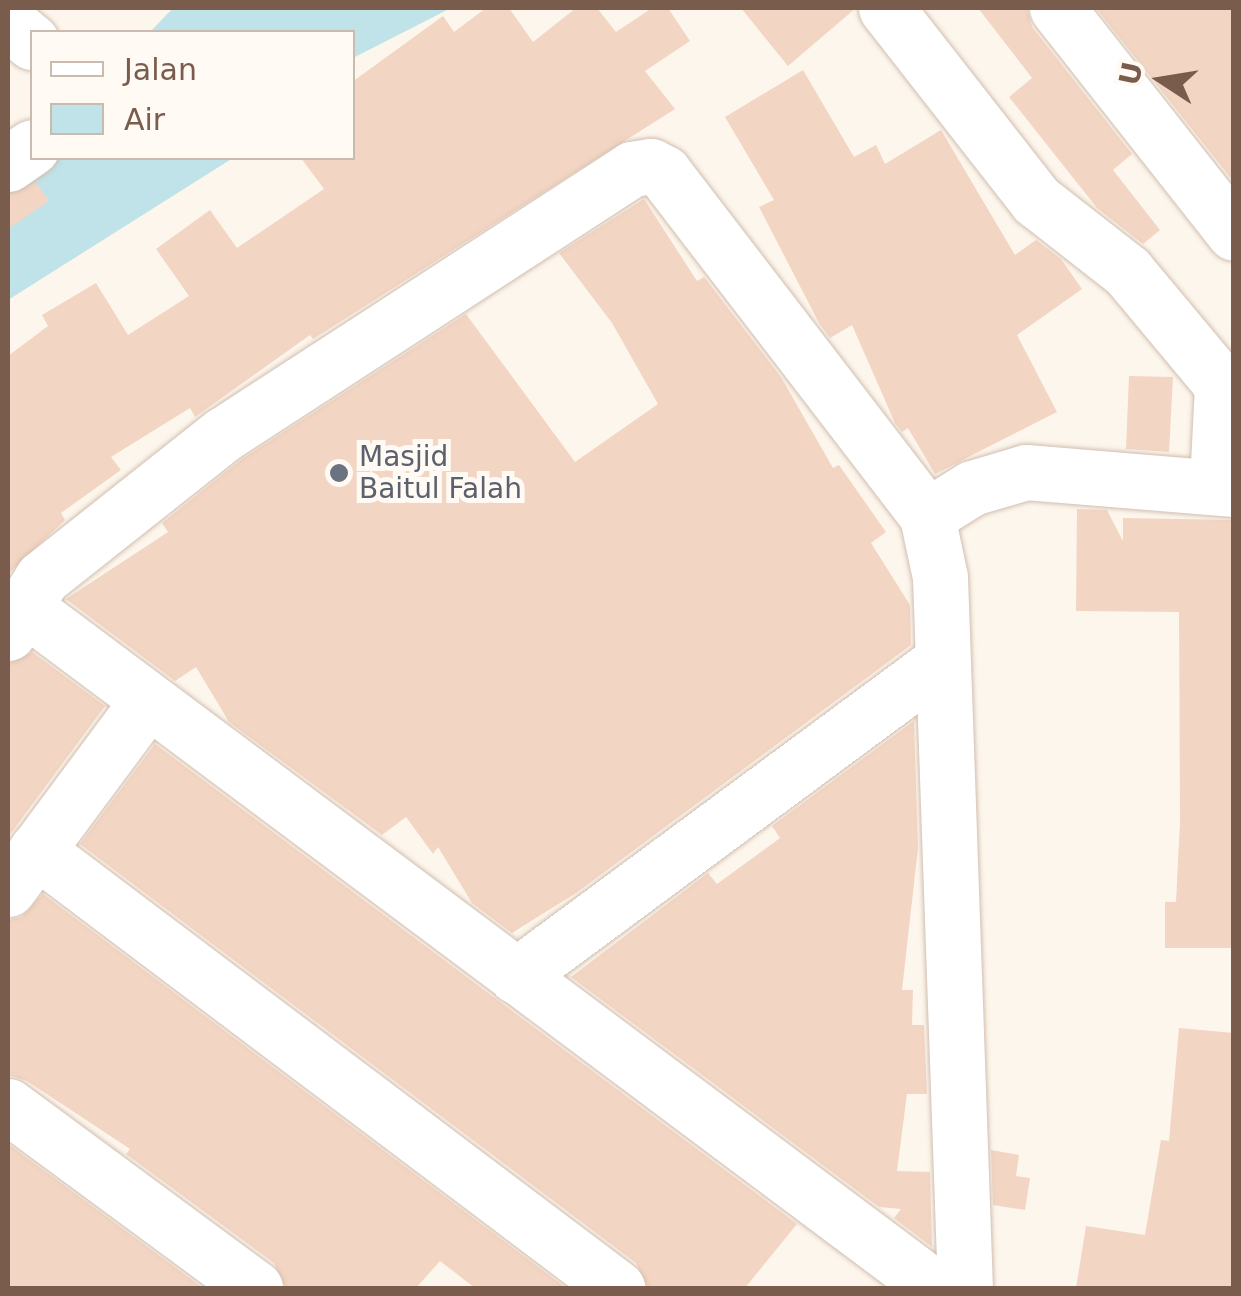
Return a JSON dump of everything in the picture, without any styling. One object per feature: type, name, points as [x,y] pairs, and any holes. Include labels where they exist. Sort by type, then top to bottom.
[{"type":"street","points":[[886,8],[1036,200],[1128,271],[1228,361],[1225,487],[1026,472],[972,488],[927,516]]},
{"type":"street","points":[[1058,8],[1234,234]]},
{"type":"street","points":[[8,22],[30,40]]},
{"type":"street","points":[[8,164],[30,149]]},
{"type":"street","points":[[935,1288],[147,702],[14,618],[42,578],[224,434],[640,165],[672,182],[927,516],[940,578],[966,1288]]},
{"type":"street","points":[[516,976],[942,662]]},
{"type":"street","points":[[147,702],[22,869],[618,1288]]},
{"type":"street","points":[[8,1106],[255,1288]]},
{"type":"water","points":[[173,8],[451,8],[355,57],[355,30],[152,30]]},
{"type":"water","points":[[30,159],[230,160],[8,300],[8,172]]},
{"type":"building","points":[[486,8],[509,8],[533,42],[576,8],[597,8],[616,32],[652,8],[668,8],[690,41],[645,71],[675,109],[313,339],[310,335],[195,417],[190,408],[111,457],[121,470],[61,513],[65,520],[8,574],[8,356],[48,326],[42,315],[96,283],[128,335],[189,296],[156,249],[210,210],[237,248],[324,189],[302,160],[355,160],[355,80],[443,16],[454,32]]},
{"type":"building","points":[[741,8],[856,8],[788,66]]},
{"type":"building","points":[[978,8],[1027,8],[1032,27],[1132,154],[1113,170],[1160,230],[1143,244],[1097,208],[1009,97],[1032,78]]},
{"type":"building","points":[[1096,8],[1234,8],[1234,182]]},
{"type":"building","points":[[803,70],[854,157],[876,145],[885,164],[941,130],[1015,255],[1036,240],[1061,259],[1082,289],[1017,335],[1057,412],[935,474],[908,428],[902,432],[895,423],[852,325],[830,338],[759,207],[774,200],[725,117]]},
{"type":"building","points":[[36,182],[49,201],[8,229],[8,195]]},
{"type":"building","points":[[644,199],[697,281],[704,277],[781,377],[833,468],[839,465],[886,532],[871,543],[910,605],[911,645],[576,893],[512,933],[472,903],[438,847],[433,854],[406,817],[382,835],[229,722],[196,667],[175,681],[66,599],[168,532],[162,523],[242,459],[466,314],[575,462],[658,404],[612,323],[559,253]]},
{"type":"building","points":[[1129,376],[1173,377],[1169,452],[1126,449]]},
{"type":"building","points":[[1077,509],[1107,510],[1123,541],[1123,518],[1234,520],[1234,948],[1165,948],[1165,902],[1176,902],[1180,822],[1179,612],[1076,611]]},
{"type":"building","points":[[32,652],[105,706],[8,837],[8,664]]},
{"type":"building","points":[[914,721],[918,848],[902,990],[913,990],[912,1025],[924,1025],[927,1094],[907,1094],[897,1171],[930,1172],[932,1247],[894,1218],[901,1209],[879,1207],[571,977],[708,873],[717,884],[780,838],[772,826]]},
{"type":"building","points":[[155,744],[797,1224],[745,1288],[648,1288],[636,1263],[80,844]]},
{"type":"building","points":[[43,894],[566,1288],[475,1288],[440,1261],[416,1288],[286,1288],[274,1263],[126,1154],[130,1149],[27,1081],[8,1075],[8,920],[21,917]]},
{"type":"building","points":[[1179,1028],[1234,1033],[1234,1288],[1076,1288],[1086,1226],[1145,1235],[1161,1140],[1169,1141]]},
{"type":"building","points":[[8,1144],[203,1288],[8,1288]]},
{"type":"building","points":[[991,1150],[1019,1155],[1016,1176],[1030,1178],[1025,1210],[993,1205]]},
{"type":"place","name":"Masjid Baitul Falah","points":[[339,473]]}]
